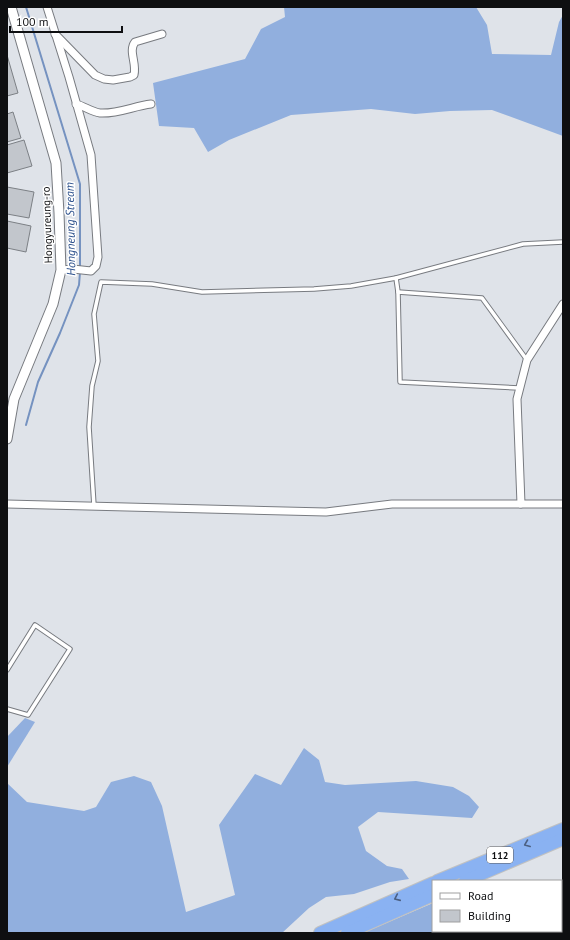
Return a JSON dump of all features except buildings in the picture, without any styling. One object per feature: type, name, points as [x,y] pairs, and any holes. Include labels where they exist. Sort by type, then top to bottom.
[{"type":"highway","name":"112","points":[[439,880],[563,829]]},
{"type":"highway","name":"112","points":[[467,880],[563,839]]},
{"type":"highway","points":[[320,933],[432,883]]},
{"type":"highway","points":[[347,933],[432,895]]},
{"type":"street","name":"Hongyureung-ro","points":[[7,438],[14,399],[53,304],[61,270],[56,163],[11,7]]},
{"type":"street","points":[[47,7],[87,139],[92,163],[98,257],[98,262],[94,270],[61,270]]},
{"type":"street","points":[[55,34],[94,75],[104,79],[113,80],[130,78],[134,75],[136,68],[132,45],[135,42],[162,34]]},
{"type":"street","points":[[76,104],[94,111],[105,113],[151,104]]},
{"type":"street","points":[[522,504],[517,399],[519,388],[527,360],[563,304]]},
{"type":"street","points":[[7,504],[326,512],[392,504],[563,504]]},
{"type":"lane","points":[[94,506],[89,428],[92,386],[98,361],[94,314],[101,282],[152,284],[202,292],[314,289],[351,286],[396,278],[523,244],[563,242]]},
{"type":"lane","points":[[396,278],[398,292],[400,382],[519,388]]},
{"type":"lane","points":[[398,292],[482,298],[527,360]]},
{"type":"lane","points":[[7,670],[35,625],[70,649],[28,715],[7,709]]},
{"type":"shaded area","points":[[284,7],[476,7],[487,25],[492,54],[551,55],[559,22],[563,15],[563,136],[492,110],[415,114],[371,109],[291,115],[229,140],[208,152],[194,128],[159,126],[153,83],[245,59],[261,29],[285,17]]},
{"type":"shaded area","points":[[25,718],[35,722],[7,767],[7,737]]},
{"type":"shaded area","points":[[304,748],[319,760],[325,782],[345,785],[416,781],[453,787],[469,796],[479,807],[472,818],[378,812],[358,827],[366,851],[387,866],[402,869],[409,879],[390,882],[354,894],[326,897],[309,908],[282,933],[7,933],[7,783],[27,802],[84,811],[96,807],[111,782],[134,776],[151,782],[162,806],[186,912],[235,895],[219,825],[255,774],[281,785]]},
{"type":"shaded area","points":[[432,903],[432,932],[506,933],[363,933]]},
{"type":"waterway","name":"Hongneung Stream","points":[[26,7],[80,184],[80,268]]},
{"type":"waterway","name":"Hongneung Stream","points":[[26,425],[38,382],[79,285],[80,272]]}]
